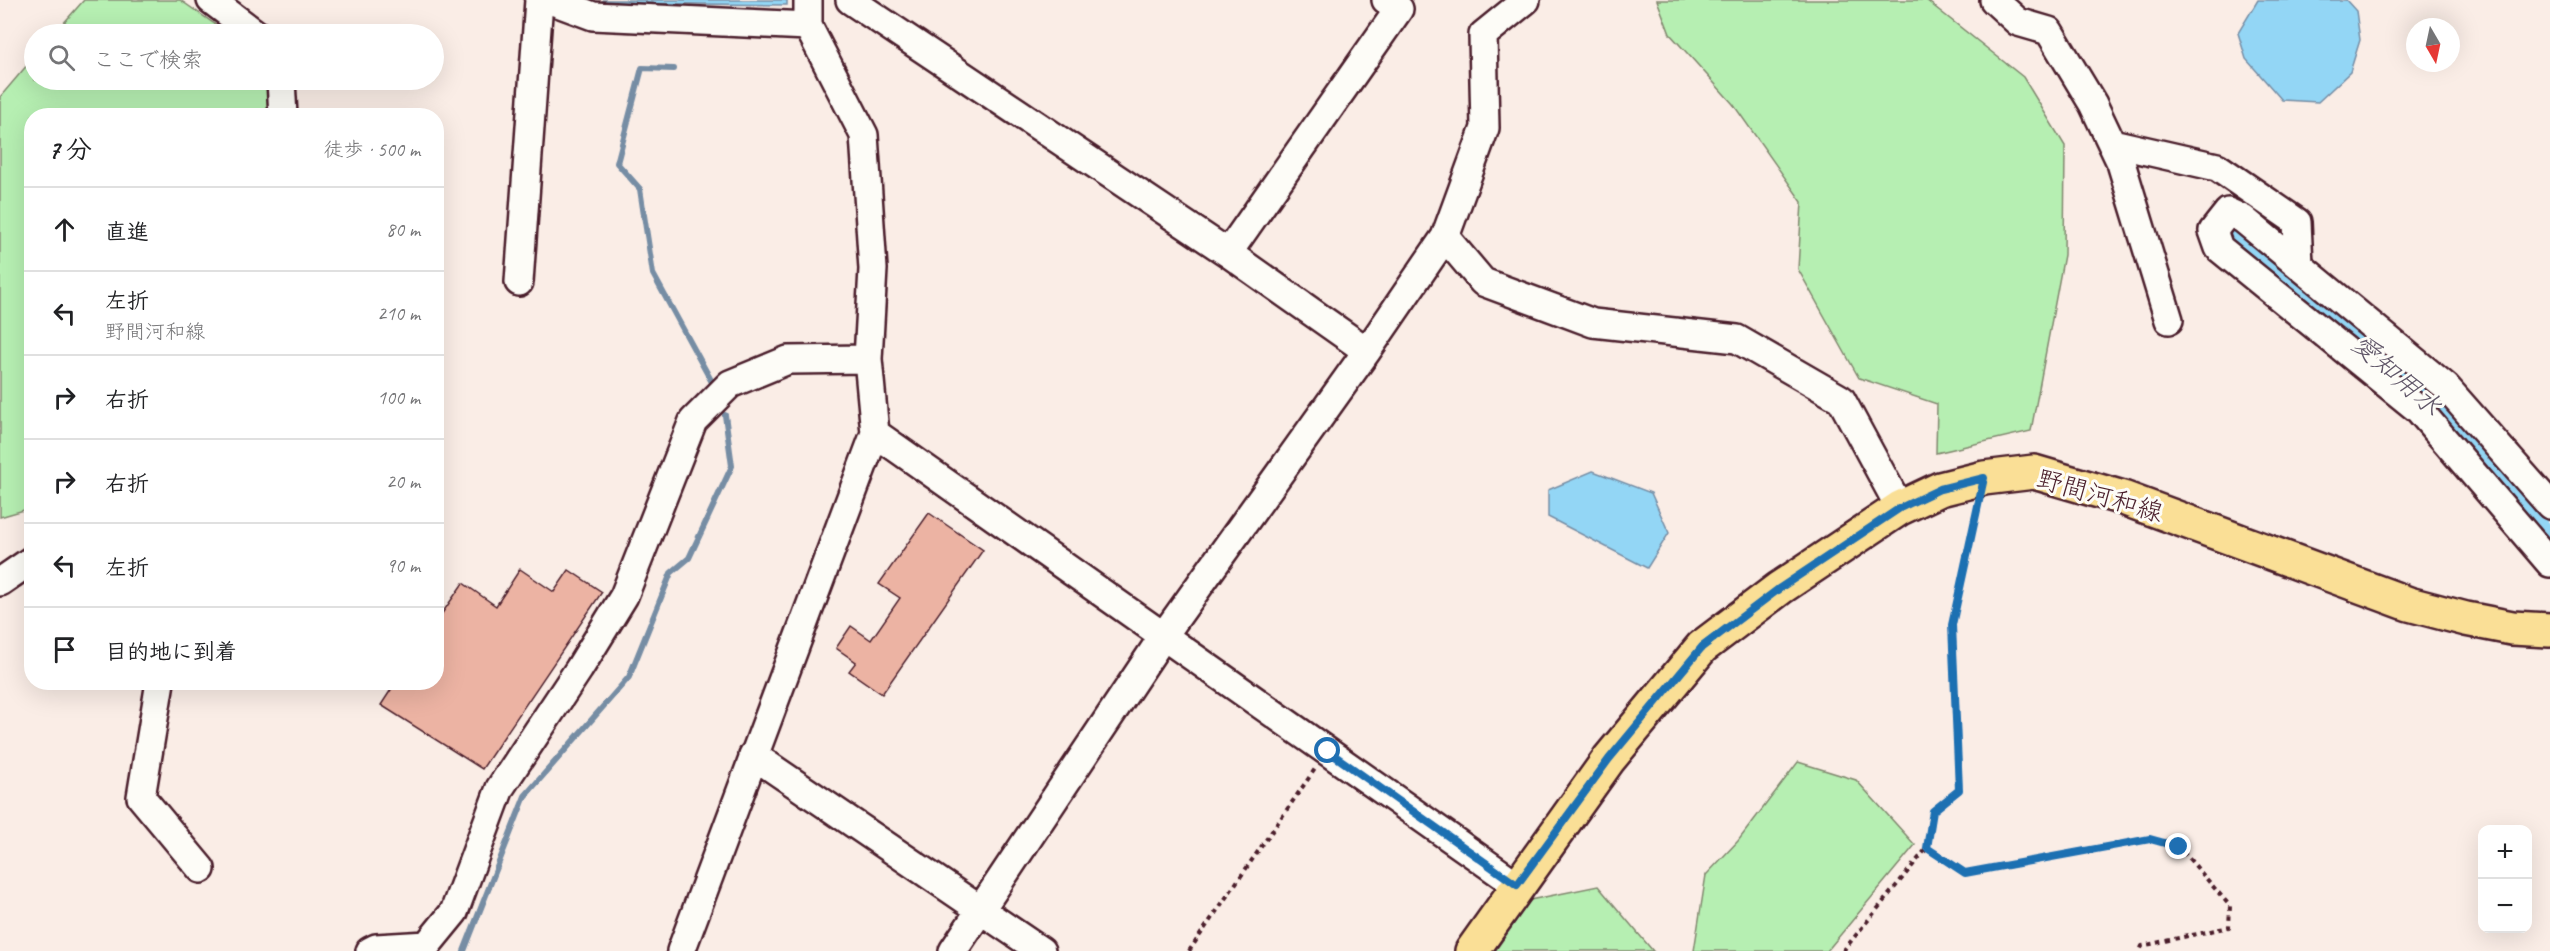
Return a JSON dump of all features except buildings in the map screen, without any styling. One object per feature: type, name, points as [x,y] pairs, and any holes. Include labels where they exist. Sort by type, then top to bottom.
[{"type":"main road","name":"野間河和線","points":[[1472,951],[1609,759],[1702,647],[1780,588],[1900,508],[1940,489],[1984,478],[2034,472],[2123,498],[2409,604],[2512,628],[2550,630]]},
{"type":"street","points":[[211,0],[243,24]]},
{"type":"street","points":[[519,282],[539,0]]},
{"type":"street","points":[[550,0],[593,16],[808,13],[864,135],[873,269],[868,359],[875,433],[681,951]]},
{"type":"street","points":[[849,0],[1228,253],[1367,351]]},
{"type":"street","points":[[1228,253],[1399,9],[1386,0]]},
{"type":"street","points":[[953,951],[1164,635],[1367,351],[1445,237],[1485,128],[1483,35],[1526,0]]},
{"type":"street","points":[[1994,0],[2018,22],[2049,31],[2093,104],[2121,163],[2169,320]]},
{"type":"street","points":[[282,90],[283,108]]},
{"type":"street","points":[[2112,144],[2217,167],[2297,222],[2299,265]]},
{"type":"street","points":[[2550,505],[2446,387],[2243,219],[2228,212],[2213,231],[2219,248],[2419,410],[2550,563]]},
{"type":"street","points":[[1445,237],[1483,282],[1593,323],[1737,339],[1841,399],[1900,508]]},
{"type":"street","points":[[370,951],[376,948],[427,945],[454,912],[500,789],[624,596],[693,421],[730,384],[788,360],[868,359]]},
{"type":"street","points":[[875,433],[1517,885]]},
{"type":"street","points":[[0,582],[24,566]]},
{"type":"street","points":[[159,690],[141,797],[201,869]]},
{"type":"street","points":[[753,755],[1041,951]]},
{"type":"path","points":[[1843,951],[1927,848],[1933,811],[1959,790],[1952,625],[1984,478]]},
{"type":"path","points":[[1189,951],[1328,751]]},
{"type":"path","points":[[1927,848],[1965,873],[2150,839],[2179,847],[2230,906],[2229,927],[2142,946],[2140,951]]},
{"type":"green space","points":[[84,0],[180,0],[215,24],[63,24]]},
{"type":"green space","points":[[1657,0],[1926,0],[2023,77],[2065,146],[2064,255],[2031,431],[1936,453],[1937,404],[1859,378],[1798,269],[1802,202],[1733,104],[1670,34]]},
{"type":"green space","points":[[24,69],[24,90],[268,90],[269,108],[24,108],[24,510],[0,517],[0,97]]},
{"type":"green space","points":[[1798,762],[1856,780],[1915,845],[1827,951],[1694,951],[1706,875],[1738,841]]},
{"type":"green space","points":[[1598,886],[1653,951],[1495,951],[1530,900]]},
{"type":"water","points":[[602,0],[787,0],[787,5],[610,3]]},
{"type":"water","points":[[2258,0],[2346,0],[2356,11],[2360,40],[2350,72],[2318,102],[2282,100],[2246,59],[2238,33]]},
{"type":"water","points":[[1593,471],[1651,493],[1669,533],[1647,568],[1548,517],[1548,490]]},
{"type":"waterway","points":[[674,69],[642,68],[617,163],[640,189],[653,274],[713,384]]},
{"type":"waterway","name":"愛知用水","points":[[2225,229],[2433,402],[2550,540]]},
{"type":"waterway","points":[[464,951],[525,796],[629,677],[671,573],[689,558],[732,466],[725,415]]},
{"type":"route","points":[[1328,751],[1517,885],[1609,759],[1702,647],[1780,588],[1900,508],[1940,489],[1984,478],[1952,625],[1959,790],[1933,811],[1927,848],[1965,873],[2150,839],[2179,847]]}]
